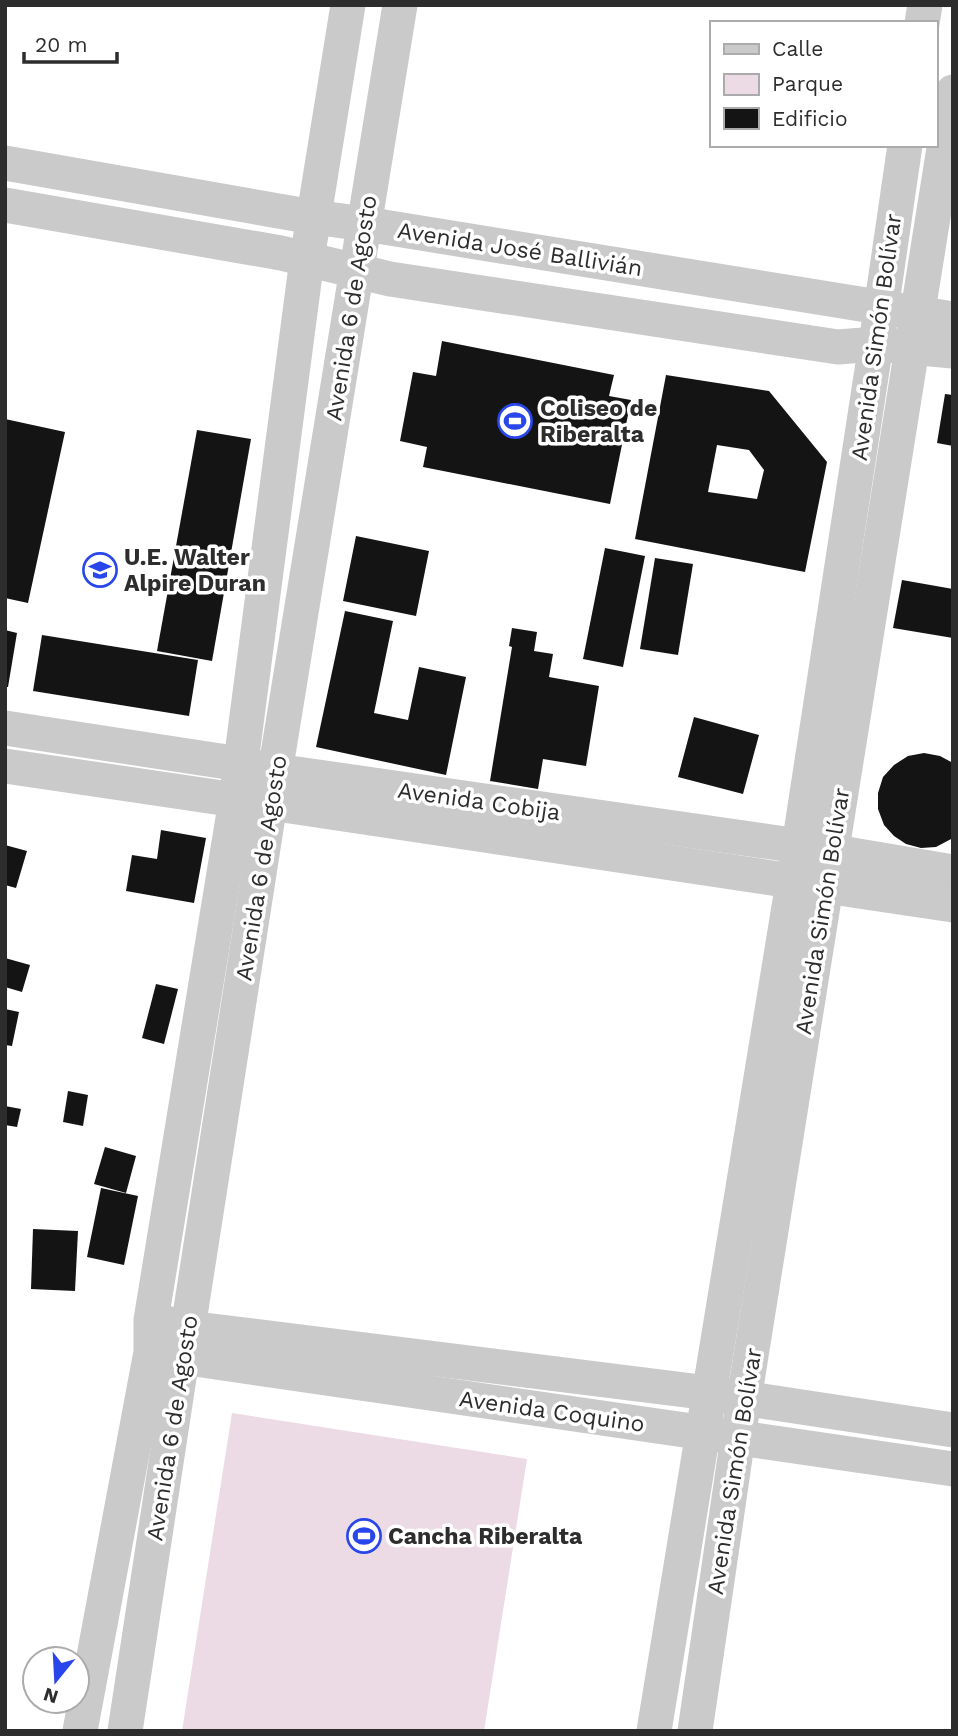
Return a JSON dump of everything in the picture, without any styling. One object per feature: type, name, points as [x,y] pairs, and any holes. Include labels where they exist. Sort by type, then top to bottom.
[{"type":"street","name":"Avenida 6 de Agosto","points":[[125,1731],[168,1340],[240,764],[307,259],[348,5]]},
{"type":"street","name":"Avenida 6 de Agosto","points":[[80,1731],[168,1340],[273,788],[400,5]]},
{"type":"street","name":"Avenida Simón Bolívar","points":[[654,1731],[709,1393],[916,332],[953,93]]},
{"type":"street","name":"Avenida Simón Bolívar","points":[[815,849],[876,344],[905,147]]},
{"type":"street","name":"Avenida José Ballivián","points":[[5,163],[313,217],[881,308],[916,332],[953,351]]},
{"type":"street","name":"Avenida José Ballivián","points":[[5,205],[281,253],[390,279],[838,346],[876,344],[953,319]]},
{"type":"street","name":"Avenida Cobija","points":[[5,728],[240,764],[273,788],[809,884],[953,905]]},
{"type":"street","name":"Avenida Cobija","points":[[5,766],[236,800],[273,788],[815,849],[953,872]]},
{"type":"street","name":"Avenida Simón Bolívar","points":[[695,1731],[745,1398],[809,884]]},
{"type":"street","name":"Avenida Coquino","points":[[168,1340],[709,1393],[953,1430]]},
{"type":"street","name":"Avenida Coquino","points":[[168,1340],[703,1432],[953,1468]]},
{"type":"green space","name":"Cancha Riberalta","points":[[232,1413],[527,1459],[484,1731],[182,1731]]},
{"type":"building","name":"Coliseo de Riberalta","points":[[442,341],[614,375],[609,396],[631,400],[610,504],[423,467],[427,447],[400,441],[413,372],[436,376]]},
{"type":"building","points":[[666,375],[769,391],[827,462],[805,572],[635,539]],"holes":[[[717,445],[749,450],[764,470],[757,499],[708,492]]]},
{"type":"building","points":[[945,394],[953,395],[953,446],[937,443]]},
{"type":"building","points":[[5,419],[65,432],[28,603],[5,598]]},
{"type":"building","points":[[197,430],[251,439],[212,661],[157,651]]},
{"type":"building","points":[[356,536],[429,551],[416,616],[343,601]]},
{"type":"building","points":[[605,548],[645,556],[623,667],[583,659]]},
{"type":"building","points":[[655,558],[693,564],[678,655],[640,649]]},
{"type":"building","points":[[902,580],[953,589],[953,638],[893,628]]},
{"type":"building","points":[[345,611],[393,621],[374,713],[408,720],[419,667],[466,677],[446,775],[316,747]]},
{"type":"building","points":[[512,628],[537,632],[534,651],[553,654],[549,677],[599,686],[586,766],[543,759],[538,789],[490,781],[512,647],[509,646]]},
{"type":"building","points":[[5,630],[17,633],[8,687],[5,687]]},
{"type":"building","points":[[42,635],[198,660],[189,716],[33,691]]},
{"type":"building","points":[[694,717],[759,735],[743,794],[678,777]]},
{"type":"building","points":[[924,753],[940,756],[953,763],[953,838],[936,847],[921,848],[906,844],[884,825],[878,809],[878,793],[883,777],[894,765],[908,756]]},
{"type":"building","points":[[161,830],[206,838],[194,903],[126,891],[132,855],[157,859]]},
{"type":"building","points":[[5,845],[27,851],[16,888],[5,885]]},
{"type":"building","points":[[5,958],[30,965],[22,992],[5,987]]},
{"type":"building","points":[[156,984],[178,989],[164,1044],[142,1038]]},
{"type":"building","points":[[5,1009],[19,1012],[12,1046],[5,1045]]},
{"type":"building","points":[[68,1091],[88,1095],[83,1126],[63,1122]]},
{"type":"building","points":[[5,1106],[21,1109],[17,1127],[5,1125]]},
{"type":"building","points":[[105,1147],[136,1156],[126,1193],[94,1184]]},
{"type":"building","points":[[101,1188],[138,1196],[124,1265],[87,1257]]},
{"type":"building","points":[[33,1229],[78,1231],[75,1291],[31,1289]]},
{"type":"place","name":"Coliseo de Riberalta","points":[[515,421]]},
{"type":"place","name":"U.E. Walter Alpire Duran","points":[[100,570]]},
{"type":"place","name":"Cancha Riberalta","points":[[364,1536]]}]
